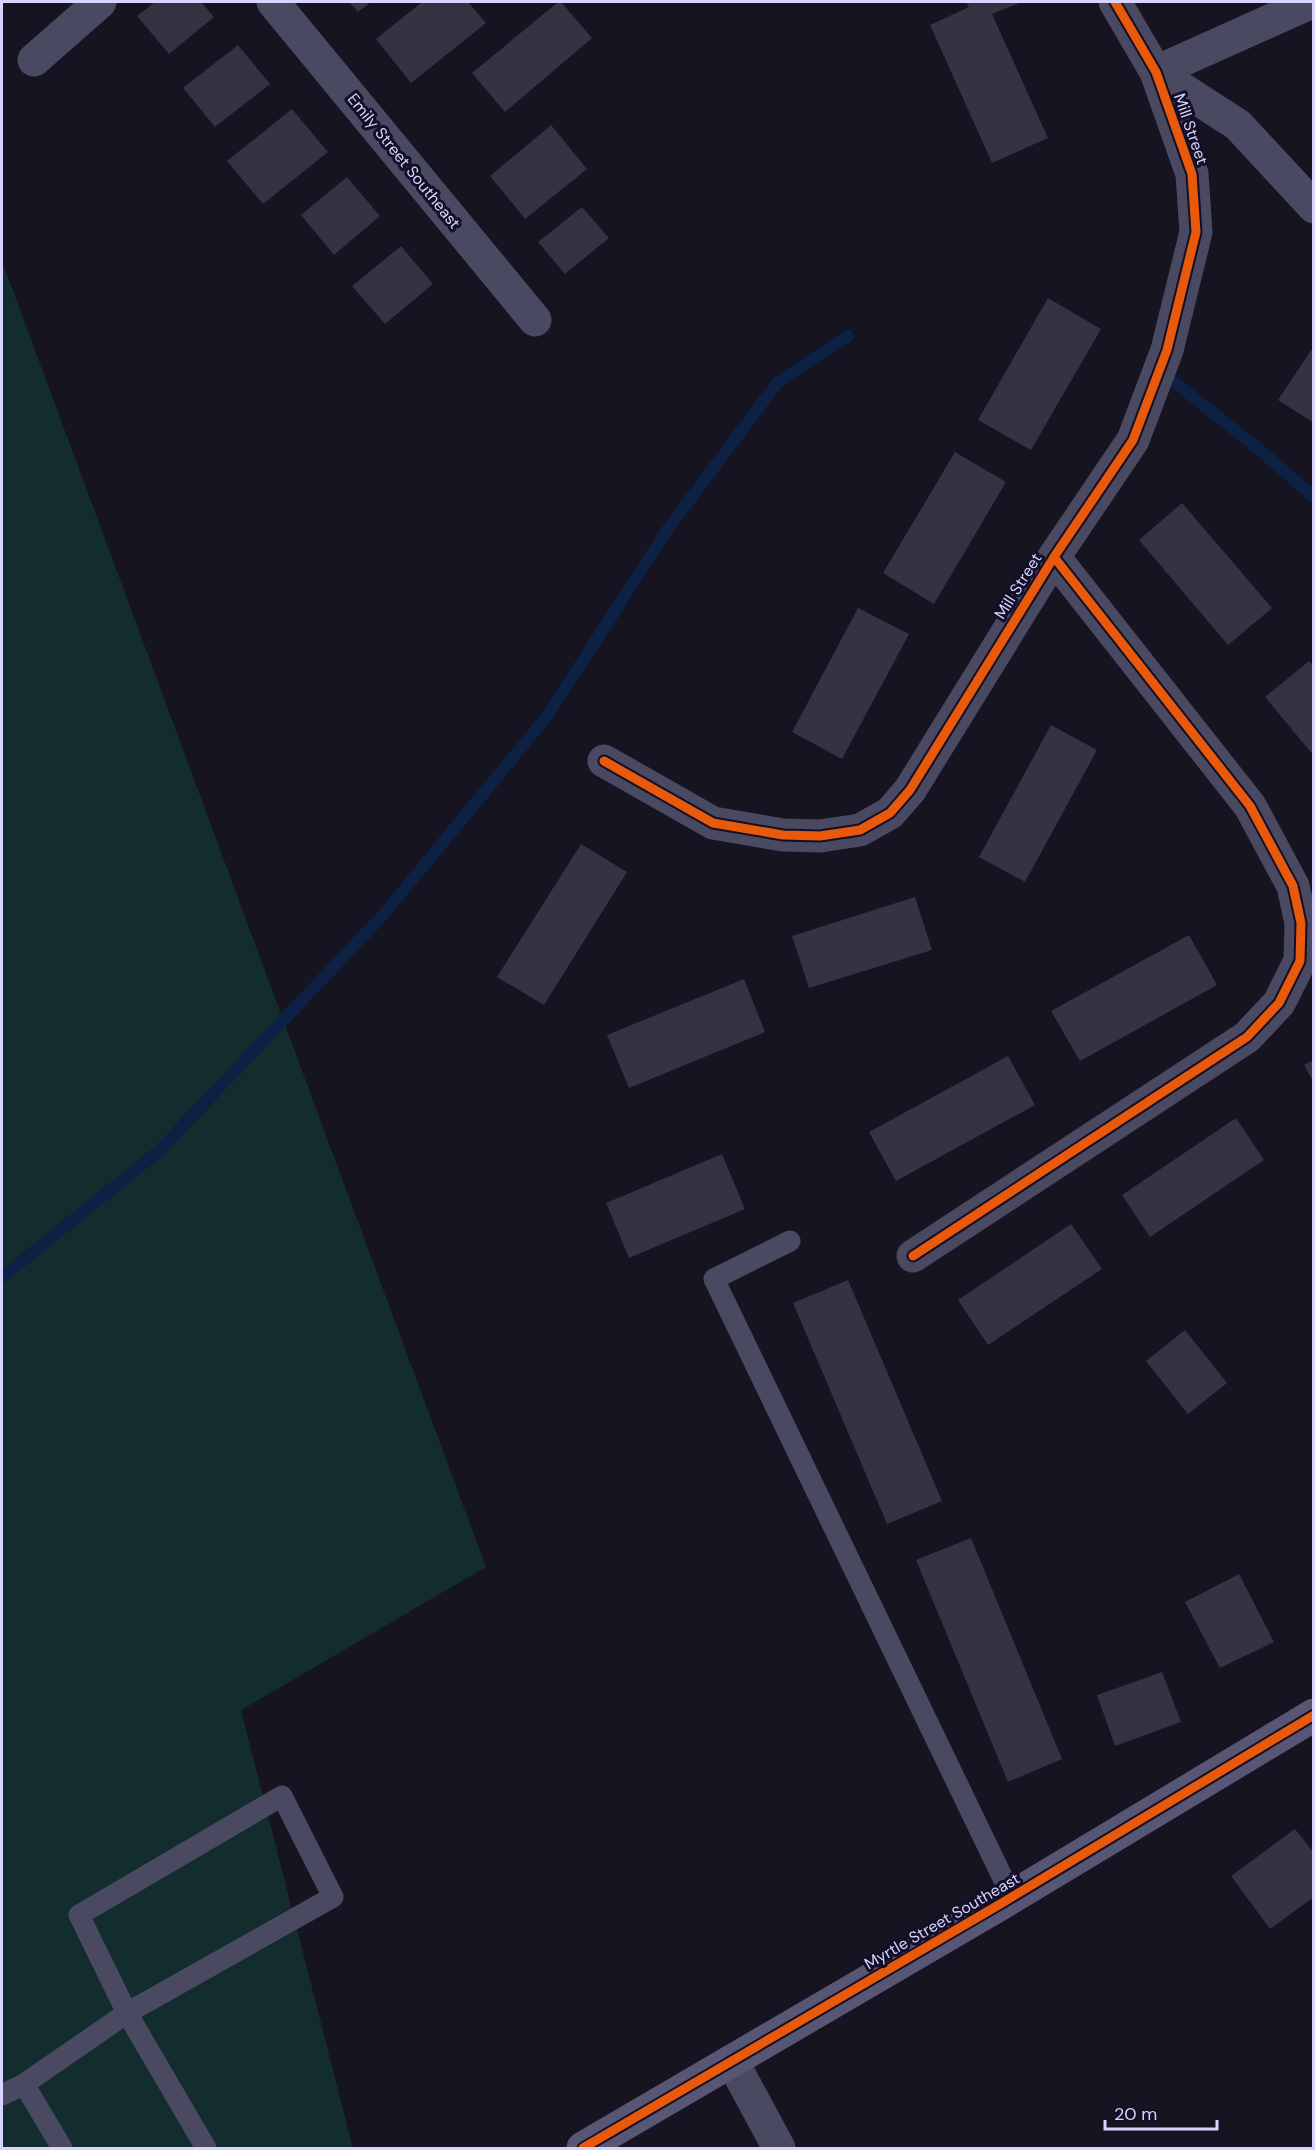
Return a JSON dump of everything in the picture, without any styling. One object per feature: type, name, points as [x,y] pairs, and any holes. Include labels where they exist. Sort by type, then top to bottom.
[{"type":"street","points":[[34,60],[100,2]]},
{"type":"street","name":"Emily Street Southeast","points":[[273,2],[535,320]]},
{"type":"street","name":"Mill Street","points":[[604,761],[713,823],[783,836],[820,836],[860,830],[890,813],[910,790],[1054,557],[1133,440],[1167,350],[1196,232],[1192,174],[1156,72],[1115,2]]},
{"type":"street","points":[[1156,72],[1312,2]]},
{"type":"street","points":[[1156,72],[1238,125],[1314,207]]},
{"type":"street","points":[[914,1256],[1247,1037],[1279,1003],[1300,961],[1301,923],[1293,886],[1250,806],[1054,557]]},
{"type":"street","name":"Myrtle Street Southeast","points":[[583,2148],[1012,1897],[1314,1714]]},
{"type":"street","points":[[732,2061],[779,2148]]},
{"type":"lane","points":[[790,1241],[714,1279],[1012,1897]]},
{"type":"lane","points":[[2,2095],[24,2084],[127,2013],[333,1897],[282,1796],[79,1915],[127,2013],[206,2148]]},
{"type":"lane","points":[[24,2084],[62,2148]]},
{"type":"green space","points":[[2,261],[486,1567],[241,1710],[353,2148],[2,2148]]},
{"type":"building","points":[[155,2],[201,2],[214,17],[169,54],[137,16]]},
{"type":"building","points":[[349,2],[371,2],[358,12]]},
{"type":"building","points":[[422,2],[468,2],[486,23],[411,83],[376,39]]},
{"type":"building","points":[[558,2],[561,2],[592,38],[505,112],[472,73]]},
{"type":"building","points":[[966,2],[1022,2],[992,14],[1048,138],[992,163],[930,25],[969,7]]},
{"type":"building","points":[[238,45],[270,84],[215,127],[183,88]]},
{"type":"building","points":[[292,109],[328,152],[263,204],[227,161]]},
{"type":"building","points":[[551,125],[587,169],[525,219],[490,176]]},
{"type":"building","points":[[347,177],[380,216],[334,255],[301,215]]},
{"type":"building","points":[[582,207],[609,238],[565,274],[538,242]]},
{"type":"building","points":[[401,246],[433,284],[385,324],[352,286]]},
{"type":"building","points":[[1048,298],[1101,329],[1031,450],[978,420]]},
{"type":"building","points":[[1312,349],[1314,350],[1314,423],[1278,400]]},
{"type":"building","points":[[955,452],[1006,482],[934,604],[883,573]]},
{"type":"building","points":[[1182,503],[1272,608],[1228,645],[1139,540]]},
{"type":"building","points":[[858,608],[909,634],[842,759],[792,732]]},
{"type":"building","points":[[1309,661],[1314,666],[1314,756],[1265,697]]},
{"type":"building","points":[[1051,725],[1097,750],[1025,882],[979,857]]},
{"type":"building","points":[[581,844],[627,872],[544,1005],[497,977]]},
{"type":"building","points":[[915,897],[932,950],[809,988],[792,936]]},
{"type":"building","points":[[1189,935],[1217,985],[1080,1061],[1051,1011]]},
{"type":"building","points":[[744,979],[765,1032],[629,1088],[607,1035]]},
{"type":"building","points":[[1008,1056],[1035,1105],[896,1181],[869,1132]]},
{"type":"building","points":[[1314,1060],[1314,1083],[1304,1065]]},
{"type":"building","points":[[1236,1118],[1264,1160],[1150,1237],[1122,1195]]},
{"type":"building","points":[[722,1154],[745,1209],[629,1258],[606,1203]]},
{"type":"building","points":[[1071,1224],[1102,1269],[988,1345],[958,1300]]},
{"type":"building","points":[[848,1280],[942,1501],[887,1524],[793,1303]]},
{"type":"building","points":[[1185,1330],[1227,1383],[1188,1414],[1146,1361]]},
{"type":"building","points":[[971,1538],[1062,1759],[1008,1782],[916,1560]]},
{"type":"building","points":[[1239,1574],[1274,1642],[1220,1668],[1185,1602]]},
{"type":"building","points":[[1162,1672],[1181,1722],[1115,1746],[1097,1695]]},
{"type":"building","points":[[1295,1829],[1314,1853],[1314,1897],[1270,1929],[1231,1876]]},
{"type":"waterway","points":[[2,1277],[159,1151],[383,915],[548,715],[667,530],[777,383],[848,336]]},
{"type":"waterway","points":[[1169,378],[1255,446],[1314,497]]},
{"type":"cycle path","points":[[604,761],[713,823],[783,835],[820,836],[860,830],[890,813],[910,790],[1054,557],[1133,440],[1167,350],[1196,232],[1192,174],[1156,72],[1115,2]]},
{"type":"cycle path","points":[[913,1256],[1247,1037],[1279,1003],[1300,961],[1301,923],[1293,886],[1250,806],[1054,557]]},
{"type":"cycle path","points":[[583,2148],[1002,1903],[1314,1715]]}]
